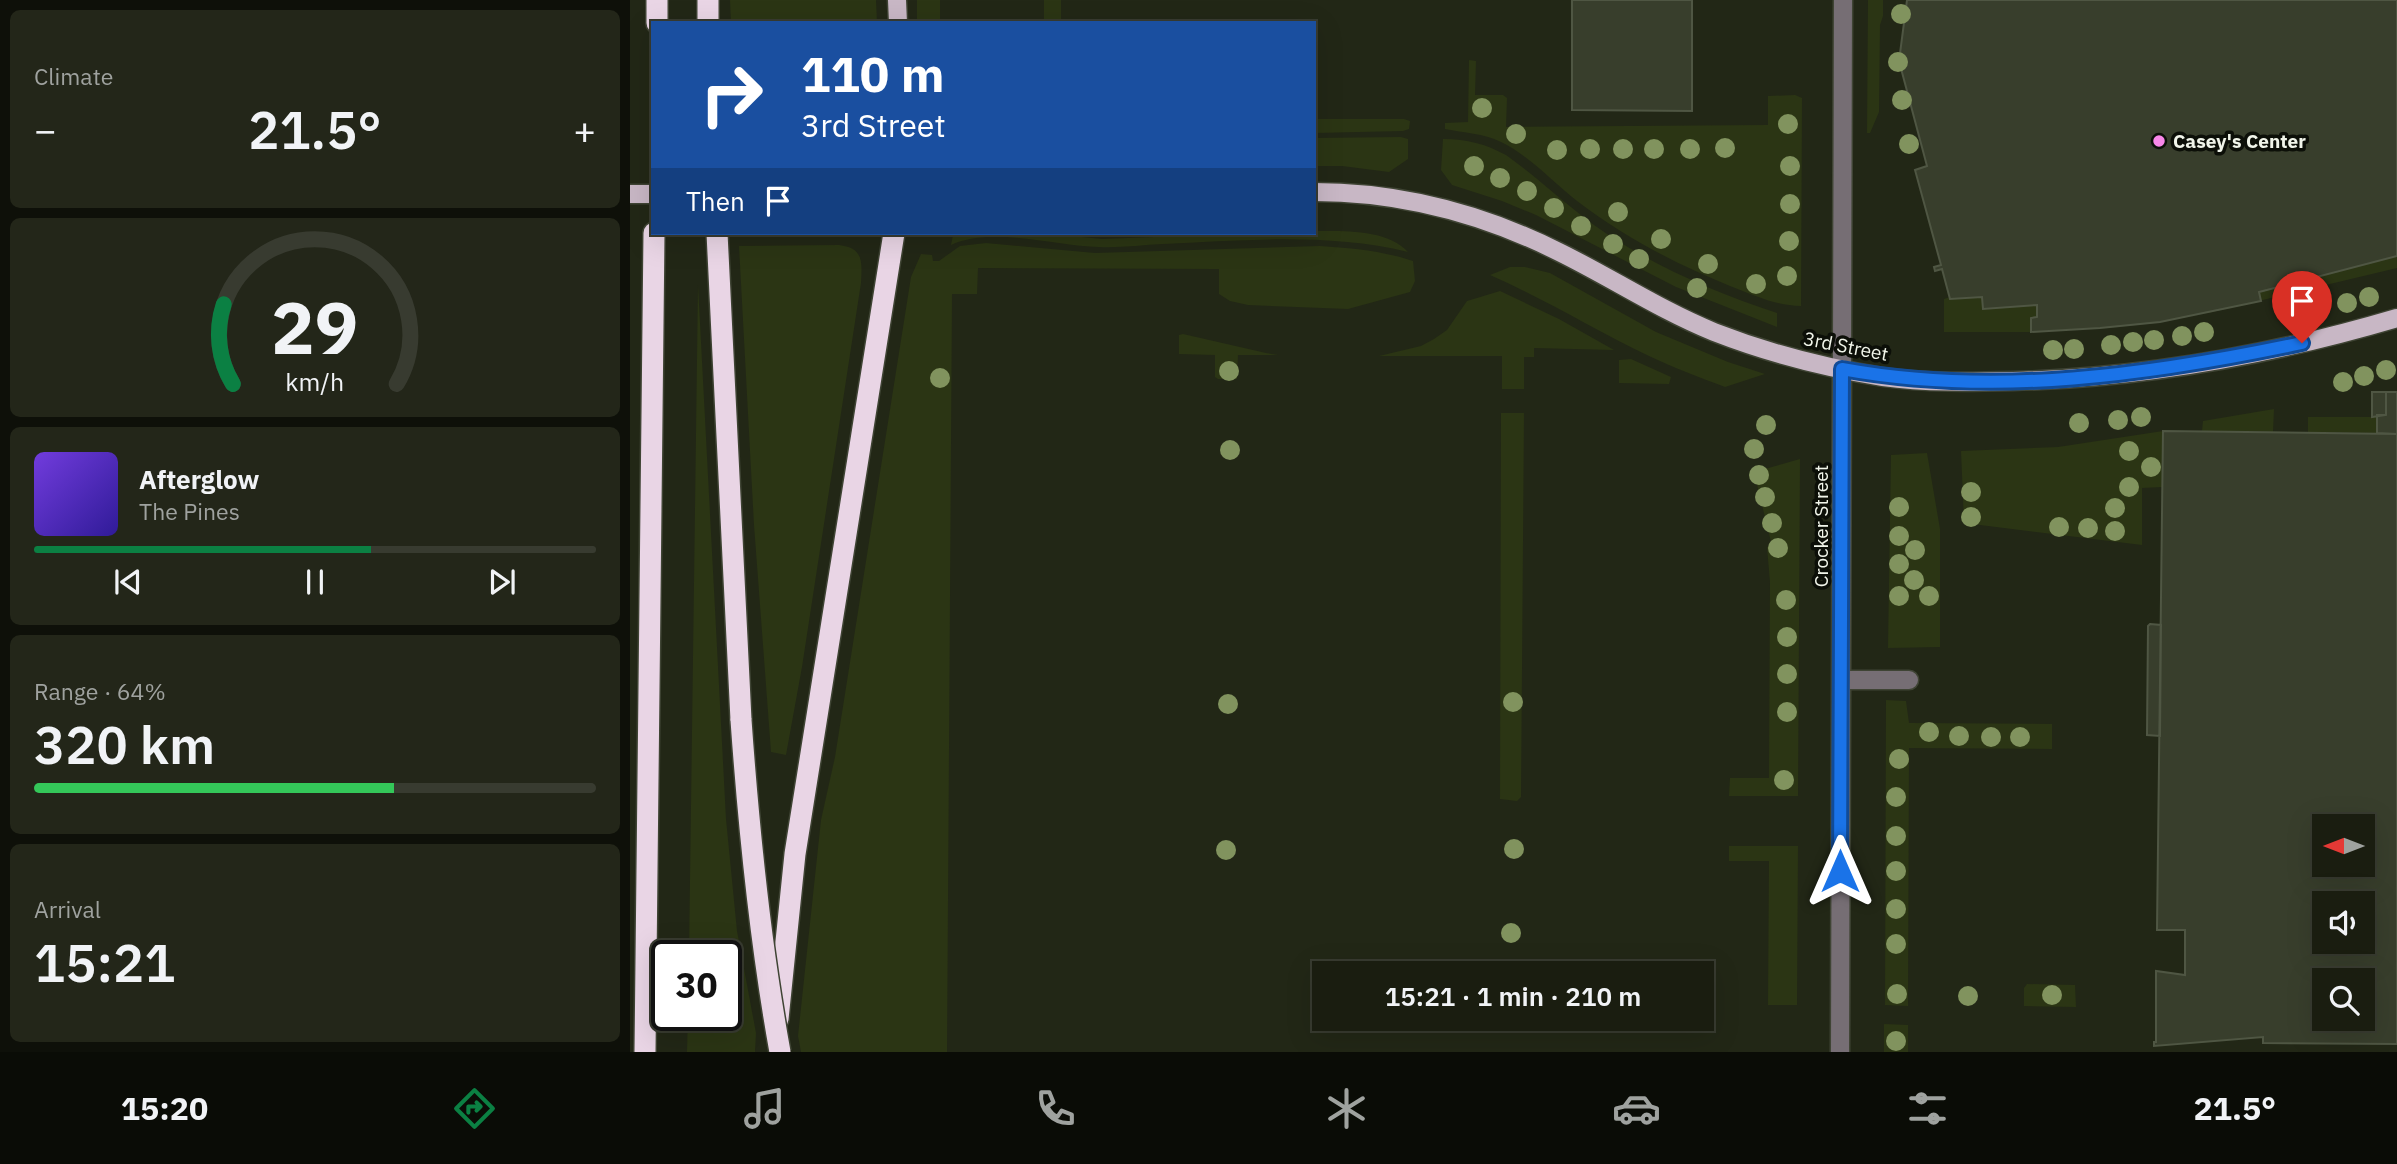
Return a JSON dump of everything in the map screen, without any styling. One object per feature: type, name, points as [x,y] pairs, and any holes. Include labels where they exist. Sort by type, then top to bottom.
[{"type":"highway","points":[[657,0],[657,21]]},
{"type":"highway","points":[[708,0],[708,21]]},
{"type":"highway","points":[[645,1052],[654,235]]},
{"type":"highway","points":[[717,235],[747,814],[759,926],[778,1052]]},
{"type":"highway","points":[[778,1052],[795,854],[894,235]]},
{"type":"main road","points":[[897,0],[898,21]]},
{"type":"main road","name":"3rd Street","points":[[1316,192],[1402,198],[1472,215],[1562,253],[1676,316],[1754,345],[1842,369],[1886,377],[2005,381],[2144,372],[2244,355],[2358,330],[2397,318]]},
{"type":"main road","points":[[630,194],[651,194]]},
{"type":"street","name":"Crocker Street","points":[[1840,1052],[1843,0]]},
{"type":"street","points":[[1841,680],[1909,680]]},
{"type":"green space","points":[[730,0],[876,0],[877,21],[731,21]]},
{"type":"green space","points":[[917,0],[940,0],[940,21],[917,21]]},
{"type":"green space","points":[[1044,0],[1061,0],[1061,21],[1044,21]]},
{"type":"green space","points":[[1868,0],[1883,0],[1880,25],[1879,112],[1870,133],[1867,133]]},
{"type":"green space","points":[[1469,60],[1476,61],[1475,95],[1503,95],[1507,98],[1506,127],[1768,125],[1768,96],[1795,95],[1802,98],[1801,306],[1756,296],[1670,259],[1595,214],[1511,147],[1487,137],[1445,129],[1445,123],[1468,122]]},
{"type":"green space","points":[[1316,119],[1410,121],[1409,129],[1316,133]]},
{"type":"green space","points":[[1401,137],[1408,139],[1408,159],[1389,172],[1342,166],[1316,166],[1316,138]]},
{"type":"green space","points":[[1443,139],[1476,143],[1506,155],[1583,217],[1615,239],[1682,276],[1777,313],[1777,327],[1676,287],[1536,215],[1452,185],[1441,170]]},
{"type":"green space","points":[[1351,232],[1389,239],[1408,252],[1348,242],[1286,239],[1107,247],[1024,238],[986,237],[951,245],[953,235],[1062,235],[1102,239]]},
{"type":"green space","points":[[986,243],[1095,253],[1320,246],[1344,248],[1379,252],[1413,261],[1415,281],[1410,292],[1348,309],[1248,305],[1230,301],[1219,294],[1219,269],[978,268],[977,294],[952,294],[947,1052],[801,1052],[798,1036],[821,820],[835,757],[911,277],[921,254],[932,255],[933,261],[939,261],[960,246]]},
{"type":"green space","points":[[839,245],[853,249],[860,257],[861,283],[786,755],[771,752],[754,525],[739,246]]},
{"type":"green space","points":[[2397,251],[2397,268],[2208,313],[2205,302]]},
{"type":"green space","points":[[1510,267],[1525,267],[1550,273],[1656,332],[1728,362],[1765,374],[1725,387],[1668,364],[1490,275]]},
{"type":"green space","points":[[698,285],[726,819],[739,940],[689,940]]},
{"type":"green space","points":[[1500,291],[1559,319],[1614,350],[1534,348],[1534,357],[1524,357],[1524,389],[1502,389],[1502,356],[1379,356],[1421,346],[1447,330],[1467,301]]},
{"type":"green space","points":[[1982,297],[1984,309],[2037,305],[2037,317],[2031,318],[2031,332],[1944,332],[1944,299]]},
{"type":"green space","points":[[1179,335],[1278,355],[1238,355],[1237,379],[1218,379],[1215,377],[1215,355],[1179,354]]},
{"type":"green space","points":[[1631,359],[1671,377],[1669,384],[1619,383],[1619,360]]},
{"type":"green space","points":[[2274,409],[2273,432],[2202,431],[2203,421]]},
{"type":"green space","points":[[1501,413],[1524,413],[1521,797],[1517,801],[1500,799]]},
{"type":"green space","points":[[2308,417],[2377,417],[2377,433],[2308,432]]},
{"type":"green space","points":[[2163,431],[2162,487],[2142,488],[2142,545],[1964,523],[1961,451],[2058,447]]},
{"type":"green space","points":[[1927,453],[1940,529],[1940,647],[1888,648],[1891,455]]},
{"type":"green space","points":[[1800,459],[1798,796],[1729,796],[1730,778],[1769,778],[1770,582],[1767,547],[1772,546],[1754,472]]},
{"type":"green space","points":[[1886,700],[1906,701],[1909,723],[2052,724],[2052,749],[1909,748],[1908,1006],[1885,1005]]},
{"type":"green space","points":[[1729,846],[1798,846],[1797,1005],[1768,1005],[1769,861],[1729,861]]},
{"type":"green space","points":[[742,958],[756,1033],[755,1052],[687,1052],[688,1031],[742,1031]]},
{"type":"green space","points":[[2027,984],[2075,985],[2076,1007],[2024,1006],[2024,988]]},
{"type":"green space","points":[[1884,1024],[1908,1025],[1908,1052],[1884,1052]]},
{"type":"building","points":[[1572,0],[1692,0],[1692,111],[1572,110]]},
{"type":"building","name":"Casey's Center","points":[[1907,0],[2397,0],[2397,256],[2259,292],[2261,301],[2160,322],[2100,328],[2031,332],[2031,318],[2037,317],[2037,305],[1983,309],[1982,297],[1950,299],[1942,269],[1935,271],[1934,267],[1941,265],[1915,170],[1927,166],[1899,61]]},
{"type":"building","points":[[2372,392],[2386,392],[2386,415],[2372,417]]},
{"type":"building","points":[[2386,392],[2397,392],[2397,434],[2377,433],[2377,415],[2386,415]]},
{"type":"building","points":[[2163,431],[2397,434],[2397,1044],[2263,1043],[2263,1037],[2154,1046],[2156,971],[2185,975],[2185,930],[2157,930]]},
{"type":"building","points":[[2150,624],[2161,625],[2160,736],[2147,735]]},
{"type":"place","name":"Casey's Center","points":[[2159,141]]},
{"type":"route","points":[[1840,871],[1842,369],[1886,377],[1943,381],[2040,380],[2144,372],[2302,343]]}]
